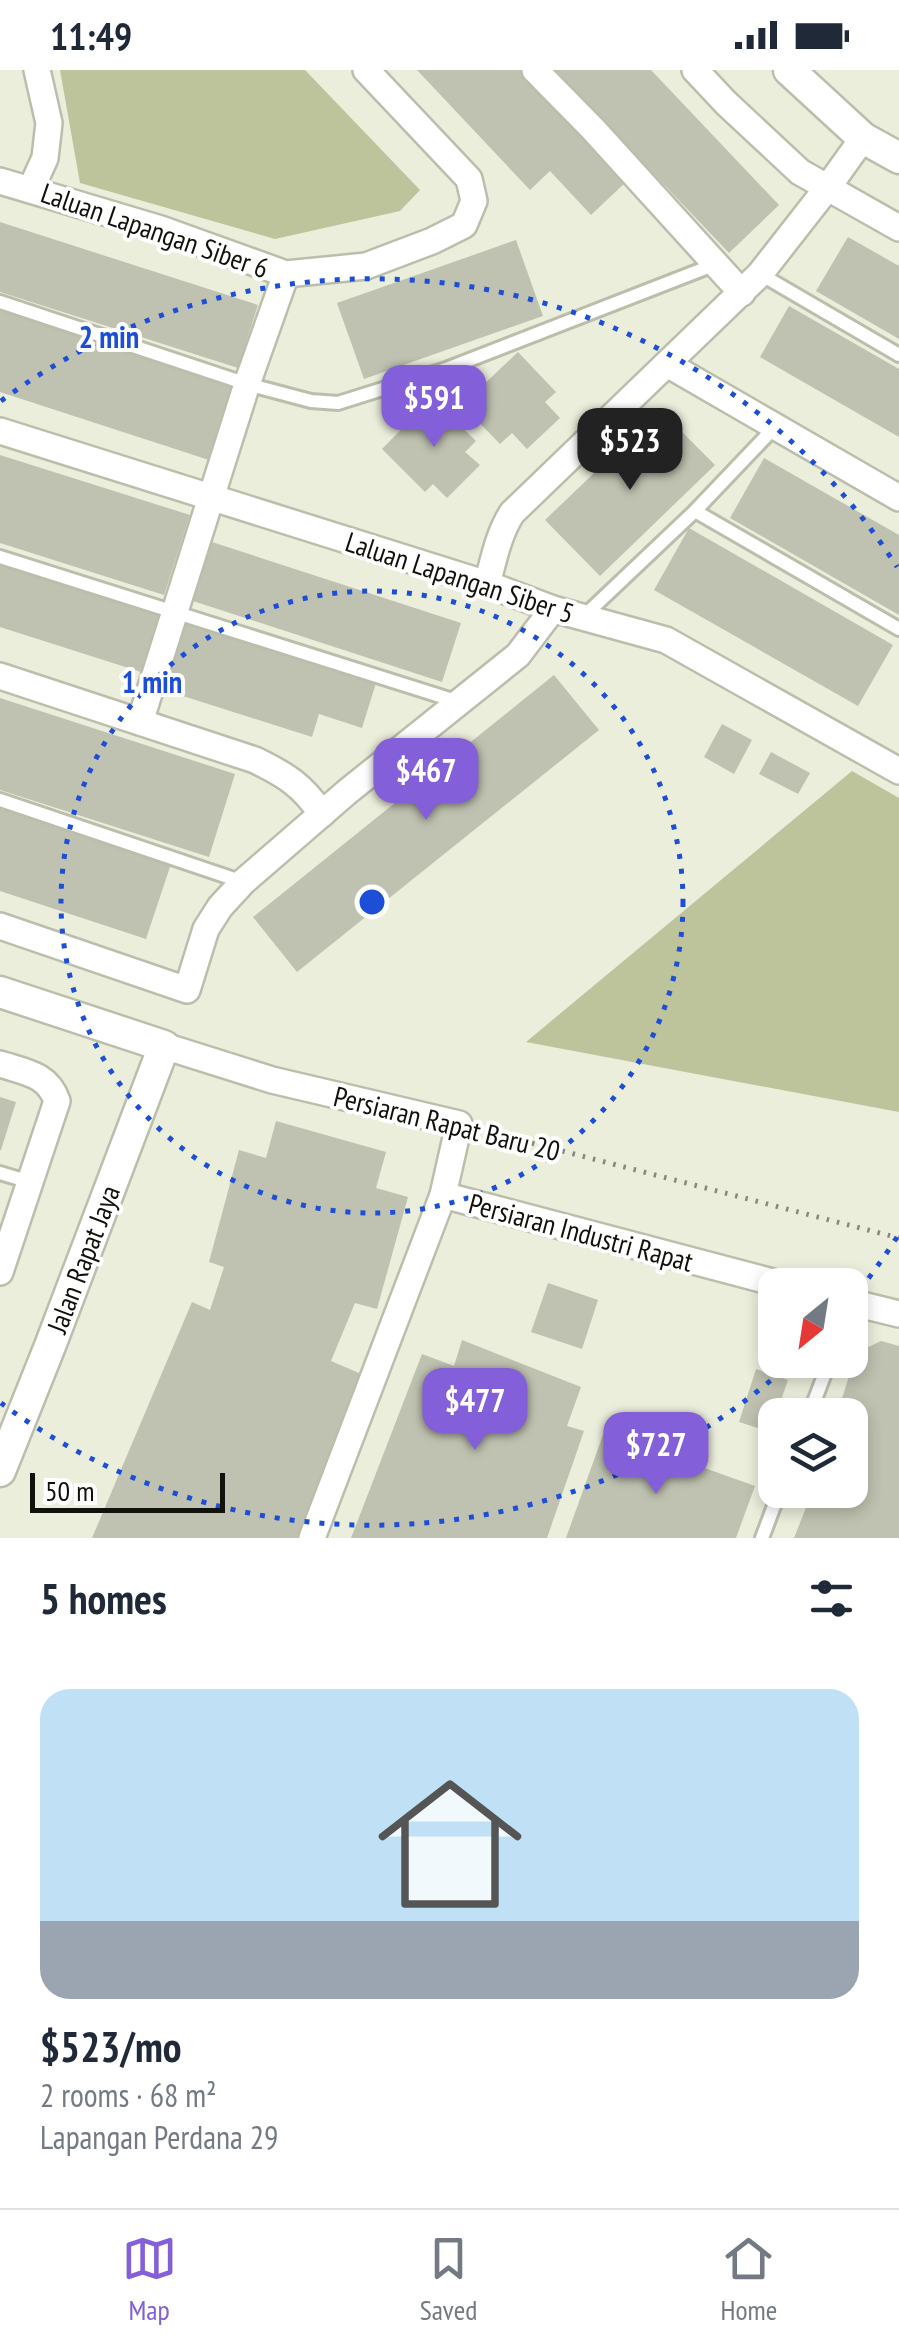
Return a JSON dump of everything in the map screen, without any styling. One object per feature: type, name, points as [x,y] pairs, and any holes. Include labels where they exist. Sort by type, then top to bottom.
[{"type":"street","points":[[31,189],[45,158],[49,123],[37,70]]},
{"type":"street","name":"Laluan Lapangan Siber 6","points":[[0,181],[162,229],[286,274],[366,266],[464,225],[474,200],[469,179],[366,70]]},
{"type":"street","points":[[534,70],[716,264],[751,283]]},
{"type":"street","points":[[695,70],[800,172],[899,228]]},
{"type":"street","points":[[789,70],[862,138],[899,158]]},
{"type":"street","points":[[487,584],[498,543],[512,513],[751,283],[862,138]]},
{"type":"street","points":[[140,722],[286,274]]},
{"type":"street","points":[[666,364],[899,498]]},
{"type":"street","name":"Laluan Lapangan Siber 5","points":[[0,431],[487,584],[553,609],[666,640],[899,771]]},
{"type":"street","points":[[0,926],[187,990],[206,928],[243,882],[346,792],[518,655],[553,609]]},
{"type":"street","points":[[0,676],[255,760],[287,776],[322,814]]},
{"type":"street","name":"Persiaran Rapat Baru 20","points":[[0,992],[272,1080],[459,1124]]},
{"type":"street","name":"Jalan Rapat Jaya","points":[[0,1472],[164,1046]]},
{"type":"street","points":[[0,1064],[37,1076],[52,1087],[57,1102],[0,1272]]},
{"type":"street","points":[[443,1196],[459,1124]]},
{"type":"street","name":"Persiaran Industri Rapat","points":[[312,1538],[443,1196],[758,1278]]},
{"type":"street","points":[[868,1308],[899,1314]]},
{"type":"lane","points":[[0,302],[247,384],[310,401],[338,403],[446,369],[716,264]]},
{"type":"lane","points":[[751,283],[899,355]]},
{"type":"lane","points":[[584,618],[775,427]]},
{"type":"lane","points":[[695,511],[899,630]]},
{"type":"lane","points":[[0,557],[459,702]]},
{"type":"lane","points":[[0,800],[243,882]]},
{"type":"lane","points":[[0,1172],[30,1182]]},
{"type":"lane","points":[[762,1538],[773,1508]]},
{"type":"path","name":"Persiaran Rapat Baru 20","points":[[459,1124],[899,1238]]},
{"type":"green space","points":[[60,70],[305,70],[420,190],[400,211],[275,239],[80,183]]},
{"type":"green space","points":[[852,771],[899,798],[899,1112],[526,1042]]},
{"type":"building","points":[[417,70],[522,70],[627,181],[591,215],[550,171],[530,190]]},
{"type":"building","points":[[555,70],[651,70],[779,205],[729,253]]},
{"type":"building","points":[[0,222],[258,305],[238,368],[0,292]]},
{"type":"building","points":[[848,237],[899,266],[899,339],[816,291]]},
{"type":"building","points":[[516,240],[543,316],[364,379],[337,303]]},
{"type":"building","points":[[789,306],[899,369],[899,437],[760,357]]},
{"type":"building","points":[[0,311],[233,387],[209,460],[0,392]]},
{"type":"building","points":[[518,352],[556,392],[545,402],[560,418],[527,449],[512,433],[500,444],[462,405]]},
{"type":"building","points":[[432,398],[476,441],[465,452],[480,465],[447,498],[433,484],[425,492],[382,449]]},
{"type":"building","points":[[660,410],[715,465],[600,576],[545,520]]},
{"type":"building","points":[[0,455],[190,515],[164,595],[0,543]]},
{"type":"building","points":[[764,458],[899,535],[899,615],[730,518]]},
{"type":"building","points":[[689,528],[893,645],[858,706],[654,590]]},
{"type":"building","points":[[212,542],[461,623],[442,682],[193,601]]},
{"type":"building","points":[[0,563],[160,613],[141,672],[0,627]]},
{"type":"building","points":[[182,622],[376,683],[362,728],[319,714],[312,737],[161,689]]},
{"type":"building","points":[[554,675],[599,730],[297,972],[253,917]]},
{"type":"building","points":[[0,698],[235,774],[209,857],[0,790]]},
{"type":"building","points":[[722,724],[752,740],[734,774],[704,757]]},
{"type":"building","points":[[771,752],[810,773],[798,794],[759,774]]},
{"type":"building","points":[[0,807],[171,864],[146,939],[0,891]]},
{"type":"building","points":[[0,1097],[16,1102],[1,1150],[0,1150]]},
{"type":"building","points":[[276,1121],[386,1152],[376,1188],[408,1197],[377,1309],[355,1303],[331,1361],[366,1376],[297,1538],[92,1538],[192,1302],[210,1310],[224,1267],[209,1262],[239,1150],[266,1158]]},
{"type":"building","points":[[548,1283],[598,1300],[582,1349],[531,1332]]},
{"type":"building","points":[[462,1340],[581,1387],[567,1426],[584,1431],[547,1538],[351,1538],[422,1354],[454,1366]]},
{"type":"building","points":[[881,1341],[899,1346],[899,1538],[794,1538],[806,1508],[868,1508],[868,1398],[842,1398],[848,1378],[868,1378],[868,1347]]},
{"type":"building","points":[[756,1369],[758,1378],[788,1380],[782,1398],[758,1398],[758,1428],[739,1422]]},
{"type":"building","points":[[604,1432],[755,1486],[736,1538],[566,1538]]}]
